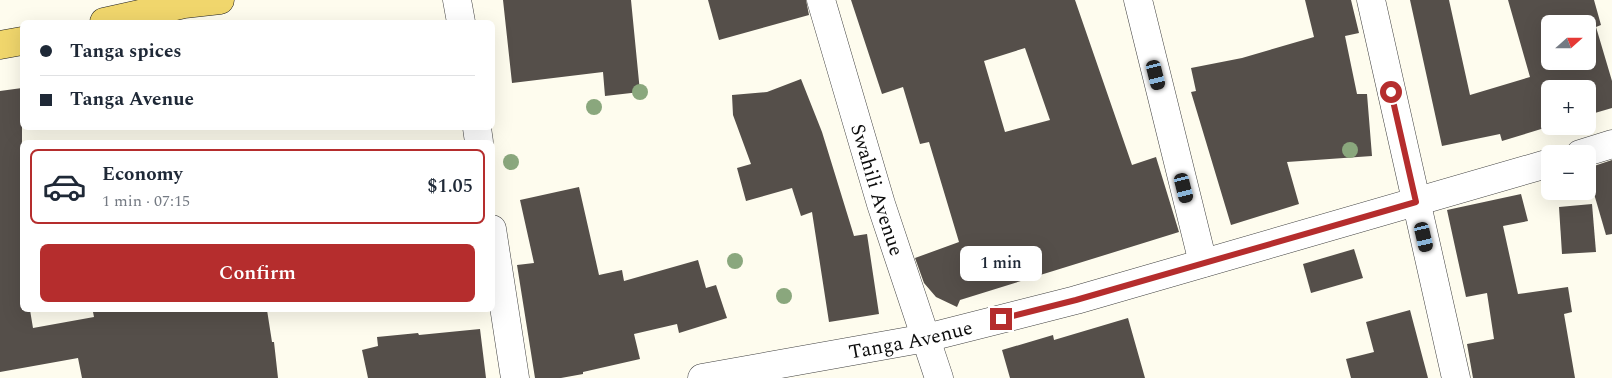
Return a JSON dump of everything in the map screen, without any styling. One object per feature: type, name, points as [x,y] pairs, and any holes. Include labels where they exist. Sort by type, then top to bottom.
[{"type":"main road","points":[[112,20],[184,2],[220,0]]},
{"type":"main road","points":[[0,45],[20,41]]},
{"type":"street","points":[[457,0],[461,20]]},
{"type":"street","name":"Swahili Avenue","points":[[821,0],[880,204],[939,378]]},
{"type":"street","points":[[1138,0],[1203,263]]},
{"type":"street","points":[[1371,0],[1456,378]]},
{"type":"street","points":[[1596,149],[1612,144]]},
{"type":"street","name":"Tanga Avenue","points":[[702,378],[926,338],[1076,300],[1541,165]]},
{"type":"street","points":[[495,248],[515,378]]},
{"type":"building","points":[[503,0],[631,0],[640,92],[605,96],[603,72],[512,83]]},
{"type":"building","points":[[708,0],[806,0],[809,15],[719,40]]},
{"type":"building","points":[[851,0],[1075,0],[1132,165],[1156,157],[1179,232],[960,300],[957,307],[936,297],[924,283],[915,258],[959,242],[929,142],[920,144],[903,87],[882,94]],"holes":[[[1025,48],[1050,120],[1005,132],[984,61]]]},
{"type":"building","points":[[1305,0],[1351,0],[1359,33],[1345,36],[1357,94],[1367,94],[1372,156],[1287,162],[1299,204],[1231,225],[1191,92],[1196,91],[1191,68],[1242,58],[1314,37]]},
{"type":"building","points":[[1410,0],[1449,0],[1470,95],[1530,77],[1508,0],[1594,0],[1601,25],[1596,27],[1612,81],[1612,108],[1596,113],[1596,80],[1541,80],[1541,129],[1502,141],[1500,134],[1442,146]]},
{"type":"building","points":[[801,79],[822,132],[854,236],[867,234],[879,314],[829,322],[812,212],[801,216],[792,188],[746,201],[737,168],[751,164],[733,115],[732,95],[767,92]]},
{"type":"building","points":[[20,88],[20,130],[22,130],[22,140],[20,140],[20,312],[30,312],[33,328],[94,317],[93,312],[267,312],[272,342],[274,342],[278,378],[82,378],[78,358],[0,372],[0,91]]},
{"type":"building","points":[[1612,160],[1612,234],[1606,235],[1596,200],[1596,165]]},
{"type":"building","points":[[579,187],[599,275],[622,270],[624,281],[698,260],[706,288],[716,285],[727,318],[679,333],[677,324],[634,334],[640,359],[561,378],[535,378],[517,265],[534,263],[520,200]]},
{"type":"building","points":[[1521,194],[1528,221],[1503,226],[1518,294],[1568,287],[1572,312],[1564,314],[1575,378],[1473,378],[1467,344],[1494,339],[1487,293],[1466,297],[1447,210]]},
{"type":"building","points":[[1592,204],[1596,252],[1562,254],[1559,207]]},
{"type":"building","points":[[1354,249],[1363,278],[1311,293],[1303,264]]},
{"type":"building","points":[[1410,310],[1428,378],[1351,378],[1346,359],[1374,352],[1366,322]]},
{"type":"building","points":[[1128,318],[1145,378],[1010,378],[1002,350],[1053,335],[1054,340]]},
{"type":"building","points":[[480,329],[486,378],[368,378],[362,350],[378,346],[377,337]]},
{"type":"route","points":[[1001,319],[1076,300],[1416,202],[1391,92]]}]
